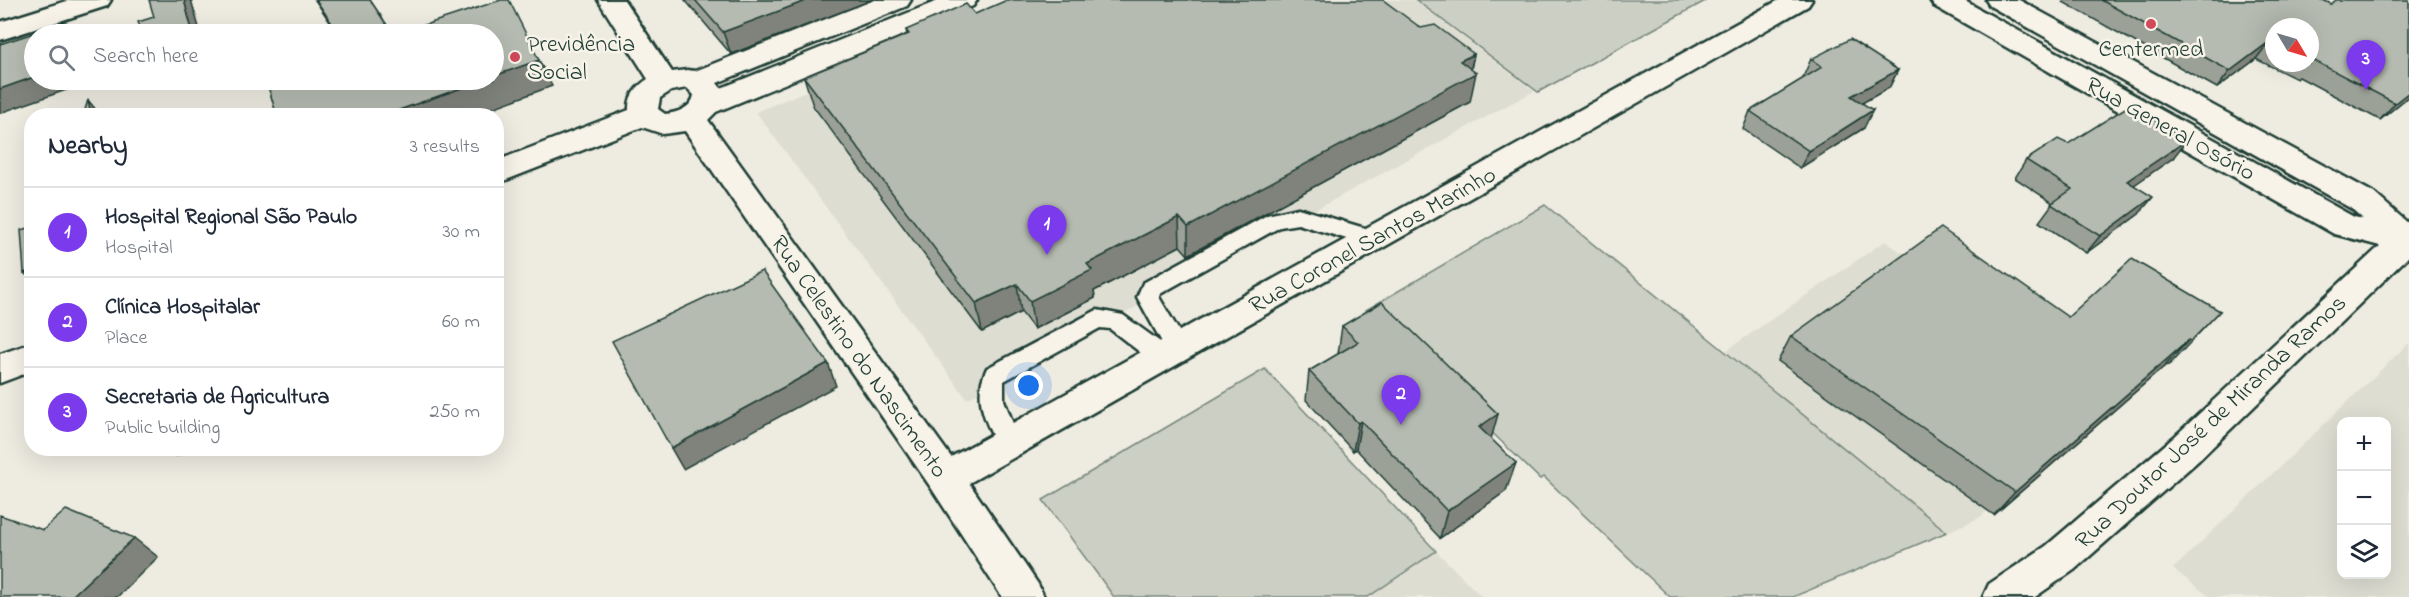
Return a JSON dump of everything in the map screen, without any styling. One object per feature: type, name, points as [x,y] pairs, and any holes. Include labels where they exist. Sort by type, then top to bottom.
[{"type":"street","points":[[0,11],[34,0]]},
{"type":"street","points":[[0,31],[98,0]]},
{"type":"street","points":[[611,0],[665,83]]},
{"type":"street","points":[[870,25],[898,0]]},
{"type":"street","points":[[698,101],[676,80],[665,83],[648,94],[641,108],[644,115],[659,123],[670,123],[698,101],[870,25],[964,0]]},
{"type":"street","name":"Rua Coronel Santos Marinho","points":[[945,478],[1799,0]]},
{"type":"street","name":"Rua General Osório","points":[[1943,0],[2345,226],[2408,240]]},
{"type":"street","name":"Rua General Osório","points":[[1999,0],[2363,201],[2408,240]]},
{"type":"street","points":[[2107,92],[2131,74]]},
{"type":"street","name":"Rua Celestino do Nascimento","points":[[698,101],[1024,597]]},
{"type":"street","points":[[504,170],[644,115]]},
{"type":"street","name":"Rua Doutor José de Miranda Ramos","points":[[2003,597],[2060,558],[2186,449],[2408,240]]},
{"type":"street","points":[[0,369],[24,359]]},
{"type":"lane","points":[[1169,352],[1148,297],[1151,289],[1264,225],[1275,220],[1299,216],[1373,238]]},
{"type":"lane","points":[[1008,442],[989,393],[990,383],[995,375],[1097,319],[1115,321],[1169,352]]},
{"type":"shaded area","points":[[1022,0],[1414,0],[1534,91],[967,399],[756,112]]},
{"type":"shaded area","points":[[1416,0],[1707,0],[1538,92]]},
{"type":"shaded area","points":[[1545,205],[1947,532],[1793,597],[1670,597],[1544,477],[1540,479],[1366,310]]},
{"type":"shaded area","points":[[1885,241],[2114,401],[1979,518],[1947,532],[1724,352]]},
{"type":"shaded area","points":[[2409,343],[2409,597],[2210,597],[2173,569]]},
{"type":"shaded area","points":[[1265,369],[1436,551],[1368,597],[1114,597],[1043,500]]},
{"type":"shaded area","points":[[1436,551],[1482,597],[1368,597]]},
{"type":"building","points":[[149,0],[184,0],[190,24],[139,24],[138,22],[154,17]]},
{"type":"building","points":[[316,0],[370,0],[386,24],[332,24]]},
{"type":"building","points":[[501,0],[509,0],[539,60],[504,72],[504,24],[428,24]]},
{"type":"building","points":[[695,0],[808,0],[723,32]]},
{"type":"building","points":[[1007,0],[1383,0],[1421,28],[1435,25],[1474,54],[1460,61],[1476,73],[1188,227],[1179,217],[1087,264],[1092,270],[1030,301],[1017,284],[976,303],[804,77],[909,34],[906,30],[966,4],[975,14]]},
{"type":"building","points":[[2101,0],[2323,0],[2331,4],[2336,0],[2409,0],[2409,92],[2395,103],[2319,63],[2319,18],[2265,18],[2265,45],[2230,71]]},
{"type":"building","points":[[24,36],[24,81],[0,89],[0,44]]},
{"type":"building","points":[[1850,39],[1898,70],[1851,96],[1873,110],[1809,151],[1750,111],[1822,67],[1811,59]]},
{"type":"building","points":[[269,90],[456,90],[405,108],[275,108]]},
{"type":"building","points":[[2130,105],[2187,140],[2127,181],[2153,197],[2100,236],[2051,204],[2072,189],[2026,160],[2058,139],[2068,144]]},
{"type":"building","points":[[1941,228],[2068,317],[2132,259],[2220,311],[2191,341],[2189,340],[2015,492],[1791,336]]},
{"type":"building","points":[[24,229],[24,273],[21,230]]},
{"type":"building","points":[[762,271],[828,363],[671,448],[612,341]]},
{"type":"building","points":[[1382,302],[1498,414],[1479,427],[1516,463],[1447,511],[1361,421],[1358,423],[1309,371],[1358,342],[1342,326]]},
{"type":"building","points":[[66,510],[134,538],[71,597],[0,597],[0,515],[43,530]]},
{"type":"place","name":"Centermed","points":[[2151,24]]},
{"type":"place","name":"Previdência Social","points":[[515,57]]},
{"type":"place","name":"Secretaria de Agricultura","points":[[2366,90]]},
{"type":"place","name":"Hospital Regional São Paulo","points":[[1047,255]]},
{"type":"place","name":"Clínica Hospitalar","points":[[1401,425]]}]
